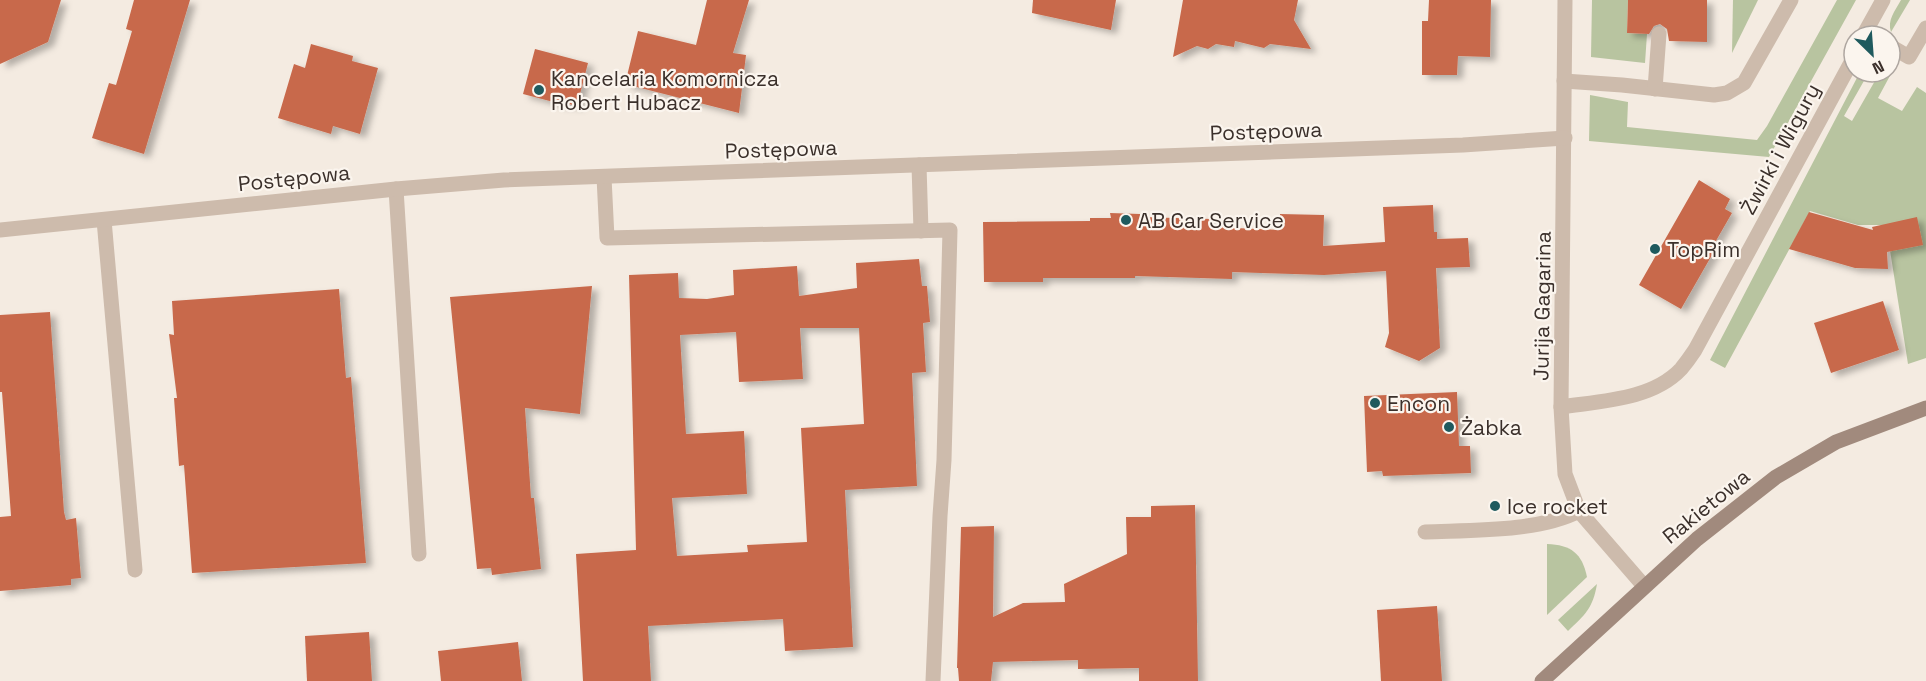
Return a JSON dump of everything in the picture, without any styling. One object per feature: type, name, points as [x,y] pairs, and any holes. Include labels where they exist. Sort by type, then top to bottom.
[{"type":"street","name":"Jurija Gagarina","points":[[1565,0],[1561,407],[1565,474],[1579,511],[1644,586]]},
{"type":"street","points":[[1564,81],[1714,95],[1728,93],[1744,83],[1791,0]]},
{"type":"street","points":[[1872,24],[1883,0]]},
{"type":"street","points":[[1902,53],[1910,57],[1926,28]]},
{"type":"street","points":[[1655,89],[1659,34]]},
{"type":"street","name":"Żwirki i Wigury","points":[[1561,407],[1627,397],[1656,387],[1680,370],[1695,350],[1842,79]]},
{"type":"street","name":"Postępowa","points":[[0,230],[504,180],[1463,145],[1565,138]]},
{"type":"street","points":[[919,165],[921,231]]},
{"type":"street","points":[[604,177],[607,238],[950,230],[944,460],[933,681]]},
{"type":"street","points":[[396,189],[419,554]]},
{"type":"street","points":[[104,220],[135,570]]},
{"type":"street","name":"Rakietowa","points":[[1542,681],[1697,539],[1776,477],[1836,442],[1926,408]]},
{"type":"street","points":[[1425,532],[1511,527],[1565,519],[1579,511]]},
{"type":"green space","points":[[1592,0],[1628,0],[1627,33],[1647,34],[1645,63],[1591,57]]},
{"type":"green space","points":[[1733,0],[1758,0],[1732,53]]},
{"type":"green space","points":[[1837,0],[1856,0],[1769,157],[1589,141],[1590,95],[1628,102],[1627,127],[1757,140]]},
{"type":"green space","points":[[1901,0],[1910,0],[1896,24],[1890,24]]},
{"type":"green space","points":[[1854,84],[1862,84],[1844,116],[1852,121],[1873,84],[1886,84],[1878,98],[1902,111],[1917,87],[1926,93],[1926,358],[1908,364],[1886,225],[1858,225],[1810,211],[1725,368],[1710,360]]},
{"type":"green space","points":[[1547,544],[1563,546],[1574,552],[1582,562],[1587,577],[1547,615]]},
{"type":"green space","points":[[1597,584],[1587,610],[1568,631],[1558,620]]},
{"type":"building","points":[[0,0],[61,0],[48,42],[0,64]]},
{"type":"building","points":[[134,0],[190,0],[144,154],[92,138],[109,83],[116,85],[132,31],[126,29]]},
{"type":"building","points":[[707,0],[749,0],[733,53],[746,55],[739,113],[625,84],[638,31],[696,45]]},
{"type":"building","points":[[1033,0],[1116,0],[1111,30],[1032,13]]},
{"type":"building","points":[[1183,0],[1298,0],[1294,20],[1311,49],[1270,44],[1264,48],[1235,41],[1234,47],[1216,44],[1208,49],[1197,46],[1173,57]]},
{"type":"building","points":[[1429,0],[1491,0],[1490,57],[1458,56],[1457,75],[1422,75],[1422,21],[1428,21]]},
{"type":"building","points":[[1628,0],[1707,0],[1707,42],[1669,41],[1667,29],[1660,24],[1654,26],[1649,34],[1627,33]]},
{"type":"building","points":[[311,44],[353,56],[352,61],[378,68],[360,134],[333,126],[331,134],[278,118],[294,64],[305,68]]},
{"type":"building","points":[[535,49],[588,63],[577,106],[523,94]]},
{"type":"building","points":[[1699,180],[1730,199],[1725,209],[1732,213],[1713,246],[1716,248],[1681,309],[1639,285]]},
{"type":"building","points":[[1433,205],[1434,232],[1437,232],[1437,239],[1468,238],[1470,267],[1436,268],[1440,348],[1419,361],[1385,347],[1389,333],[1386,271],[1324,275],[1232,272],[1232,279],[1135,276],[1135,278],[1043,278],[1043,282],[984,282],[983,222],[1090,221],[1090,218],[1111,218],[1110,213],[1140,214],[1140,217],[1212,219],[1212,227],[1280,230],[1280,214],[1324,215],[1323,246],[1385,242],[1383,207]]},
{"type":"building","points":[[1809,212],[1873,230],[1872,227],[1917,217],[1923,245],[1887,252],[1888,269],[1855,268],[1789,249]]},
{"type":"building","points":[[919,259],[922,286],[927,286],[930,322],[923,323],[926,372],[912,373],[917,486],[845,490],[853,647],[785,651],[783,619],[648,626],[651,681],[583,681],[576,554],[636,550],[629,275],[678,273],[679,298],[707,299],[734,295],[733,270],[797,266],[799,296],[857,288],[856,263]],"holes":[[[800,328],[859,328],[864,424],[801,428],[807,542],[747,545],[748,552],[677,556],[672,498],[747,494],[744,431],[686,434],[680,335],[736,332],[739,382],[803,379]]]},
{"type":"building","points":[[592,286],[580,414],[525,408],[531,498],[534,498],[541,569],[492,575],[491,568],[477,569],[450,297]]},
{"type":"building","points":[[339,289],[346,378],[351,377],[366,563],[192,573],[184,465],[179,466],[174,398],[177,398],[169,334],[174,335],[172,301]]},
{"type":"building","points":[[1883,301],[1899,350],[1831,373],[1814,323]]},
{"type":"building","points":[[50,312],[64,512],[66,520],[76,518],[81,578],[71,579],[71,585],[0,591],[0,517],[11,516],[2,392],[0,392],[0,315]]},
{"type":"building","points":[[1457,392],[1459,446],[1470,446],[1471,473],[1383,476],[1382,471],[1367,472],[1364,396]]},
{"type":"building","points":[[1195,505],[1198,681],[1139,681],[1139,668],[1078,669],[1078,660],[993,662],[991,681],[959,681],[957,668],[961,527],[994,526],[993,617],[1023,603],[1065,602],[1064,584],[1127,554],[1126,517],[1151,517],[1151,506]]},
{"type":"building","points":[[1437,606],[1442,681],[1381,681],[1377,610]]},
{"type":"building","points":[[369,632],[372,681],[307,681],[305,636]]},
{"type":"building","points":[[518,642],[522,681],[441,681],[438,651]]},
{"type":"place","name":"Kancelaria Komornicza Robert Hubacz","points":[[539,90]]},
{"type":"place","name":"AB Car Service","points":[[1126,220]]},
{"type":"place","name":"TopRim","points":[[1655,249]]},
{"type":"place","name":"Encon","points":[[1375,403]]},
{"type":"place","name":"Żabka","points":[[1449,427]]},
{"type":"place","name":"Ice rocket","points":[[1495,506]]}]
